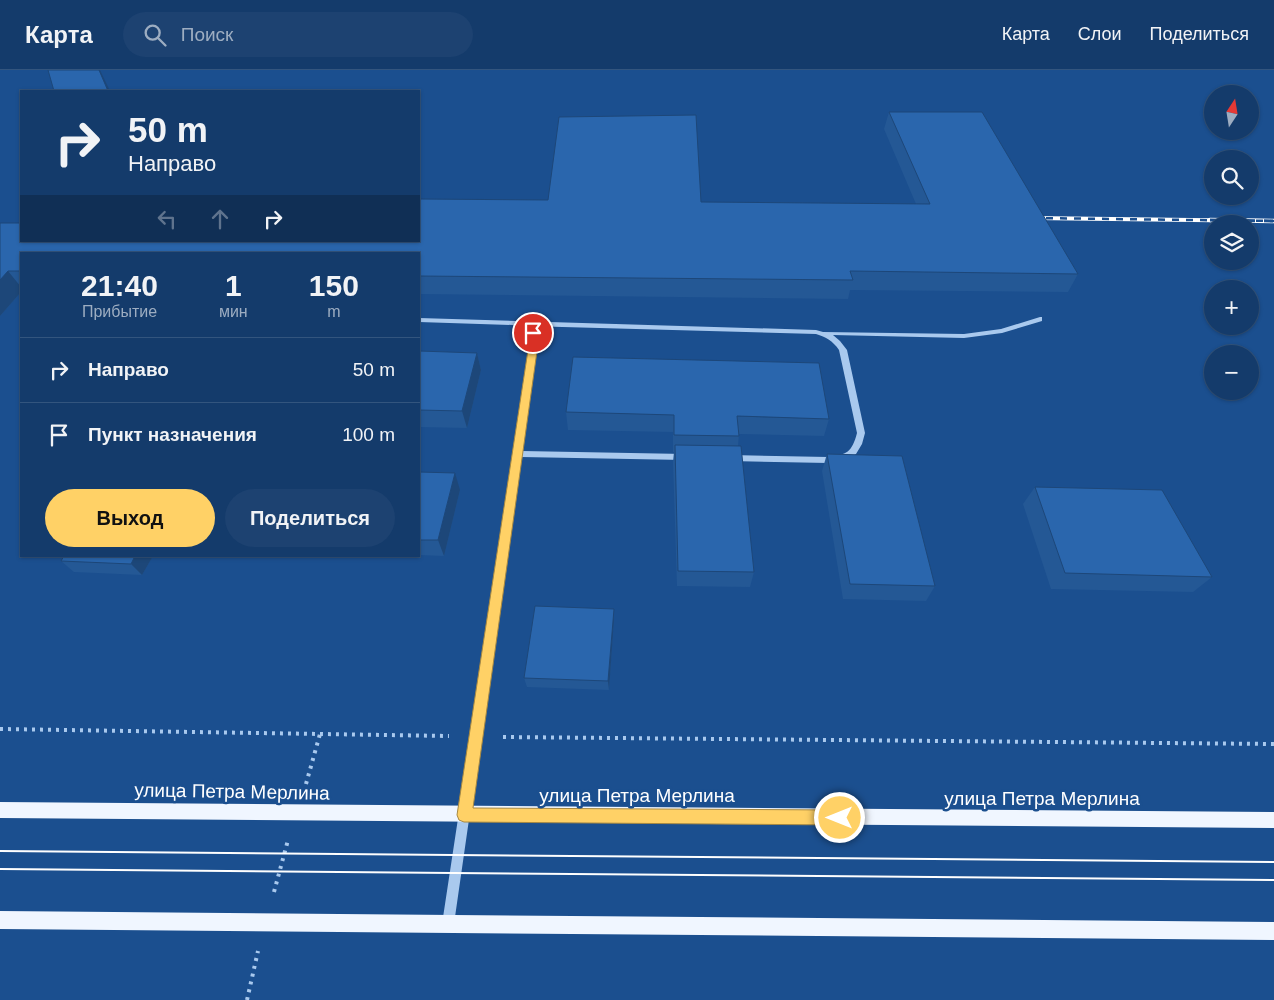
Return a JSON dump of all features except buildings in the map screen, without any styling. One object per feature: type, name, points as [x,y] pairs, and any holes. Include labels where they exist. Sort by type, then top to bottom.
[{"type":"main road","name":"улица Петра Мерлина","points":[[0,810],[1274,820]]},
{"type":"main road","points":[[0,920],[1274,931]]},
{"type":"street","points":[[420,320],[964,336],[1002,331],[1040,318]]},
{"type":"street","points":[[448,924],[535,337],[528,329],[514,323]]},
{"type":"street","points":[[721,458],[828,460],[844,458],[853,452],[858,444],[860,433],[843,350],[838,341],[829,335],[816,332]]},
{"type":"street","points":[[517,454],[692,457]]},
{"type":"path","points":[[0,729],[1274,744]]},
{"type":"path","points":[[247,1000],[265,923]]},
{"type":"tram line","points":[[0,851],[1274,862]]},
{"type":"tram line","points":[[0,869],[1274,880]]},
{"type":"railway","points":[[1032,218],[1204,220]]},
{"type":"railway","points":[[1259,221],[1274,221],[1259,221]]},
{"type":"route","points":[[533,333],[535,337],[464,815],[840,818]]}]
